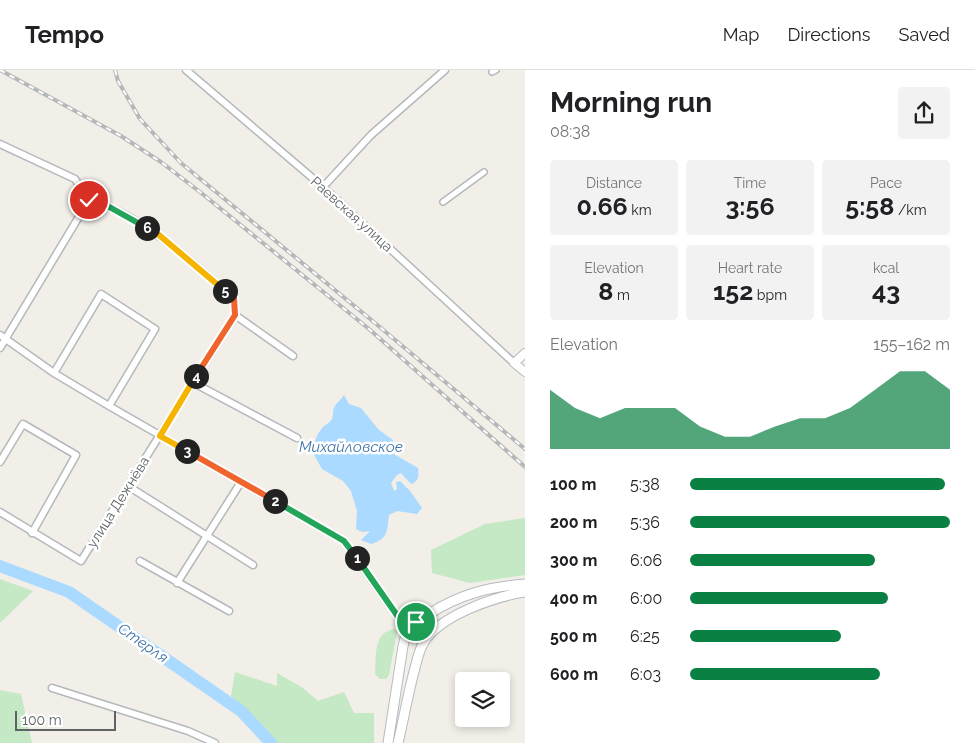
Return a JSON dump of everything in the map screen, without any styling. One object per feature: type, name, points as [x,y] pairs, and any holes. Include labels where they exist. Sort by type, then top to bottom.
[{"type":"main road","points":[[388,743],[403,646],[408,631],[416,622],[443,605],[470,593],[525,584]]},
{"type":"main road","points":[[398,743],[409,689],[423,643],[438,626],[453,617],[475,607],[525,592]]},
{"type":"street","name":"Раевская улица","points":[[186,70],[324,187],[514,363]]},
{"type":"street","points":[[324,187],[371,135],[445,70]]},
{"type":"street","points":[[0,144],[75,179],[89,200],[104,204],[159,235],[234,298],[235,315],[293,356]]},
{"type":"street","points":[[443,202],[484,172]]},
{"type":"street","points":[[0,348],[3,337],[89,200]]},
{"type":"street","points":[[54,373],[101,294],[155,329],[109,406]]},
{"type":"street","name":"улица Дежнёва","points":[[32,533],[81,561],[235,315]]},
{"type":"street","points":[[3,337],[54,373],[109,406],[344,541],[408,631],[423,643]]},
{"type":"street","points":[[525,353],[514,363],[525,372]]},
{"type":"street","points":[[192,382],[298,438]]},
{"type":"street","points":[[0,462],[23,424],[76,455],[32,533],[0,512]]},
{"type":"street","points":[[178,583],[241,482]]},
{"type":"street","points":[[128,486],[253,565]]},
{"type":"street","points":[[140,561],[229,612]]},
{"type":"street","points":[[52,688],[188,731],[215,743]]},
{"type":"green space","points":[[525,518],[525,575],[470,583],[432,573],[431,550],[485,524]]},
{"type":"green space","points":[[0,579],[33,591],[0,623]]},
{"type":"green space","points":[[395,629],[397,632],[389,675],[386,679],[380,679],[375,674],[377,646],[382,635]]},
{"type":"green space","points":[[235,672],[277,686],[277,673],[303,688],[318,701],[344,692],[354,713],[374,713],[374,743],[276,743],[231,696]]},
{"type":"green space","points":[[0,690],[21,694],[32,743],[0,743]]},
{"type":"water","name":"Михайловское","points":[[344,395],[349,404],[361,408],[379,430],[393,440],[392,453],[418,468],[418,478],[414,483],[411,484],[401,473],[391,483],[394,491],[397,489],[396,482],[400,481],[422,508],[417,514],[397,511],[389,515],[386,534],[381,540],[371,544],[361,540],[370,531],[362,532],[356,529],[357,511],[351,491],[343,481],[322,469],[313,453],[319,433],[333,418],[335,406]]},
{"type":"waterway","name":"Стерля","points":[[0,566],[69,592],[241,711],[271,743]]},
{"type":"railway","points":[[0,70],[121,136],[161,162],[369,329],[525,467]]},
{"type":"railway","points":[[115,70],[118,81],[140,119],[181,163],[525,449]]},
{"type":"route","points":[[89,200],[104,204],[159,235],[234,298],[235,315],[160,436],[344,541],[408,631],[416,622]]}]
